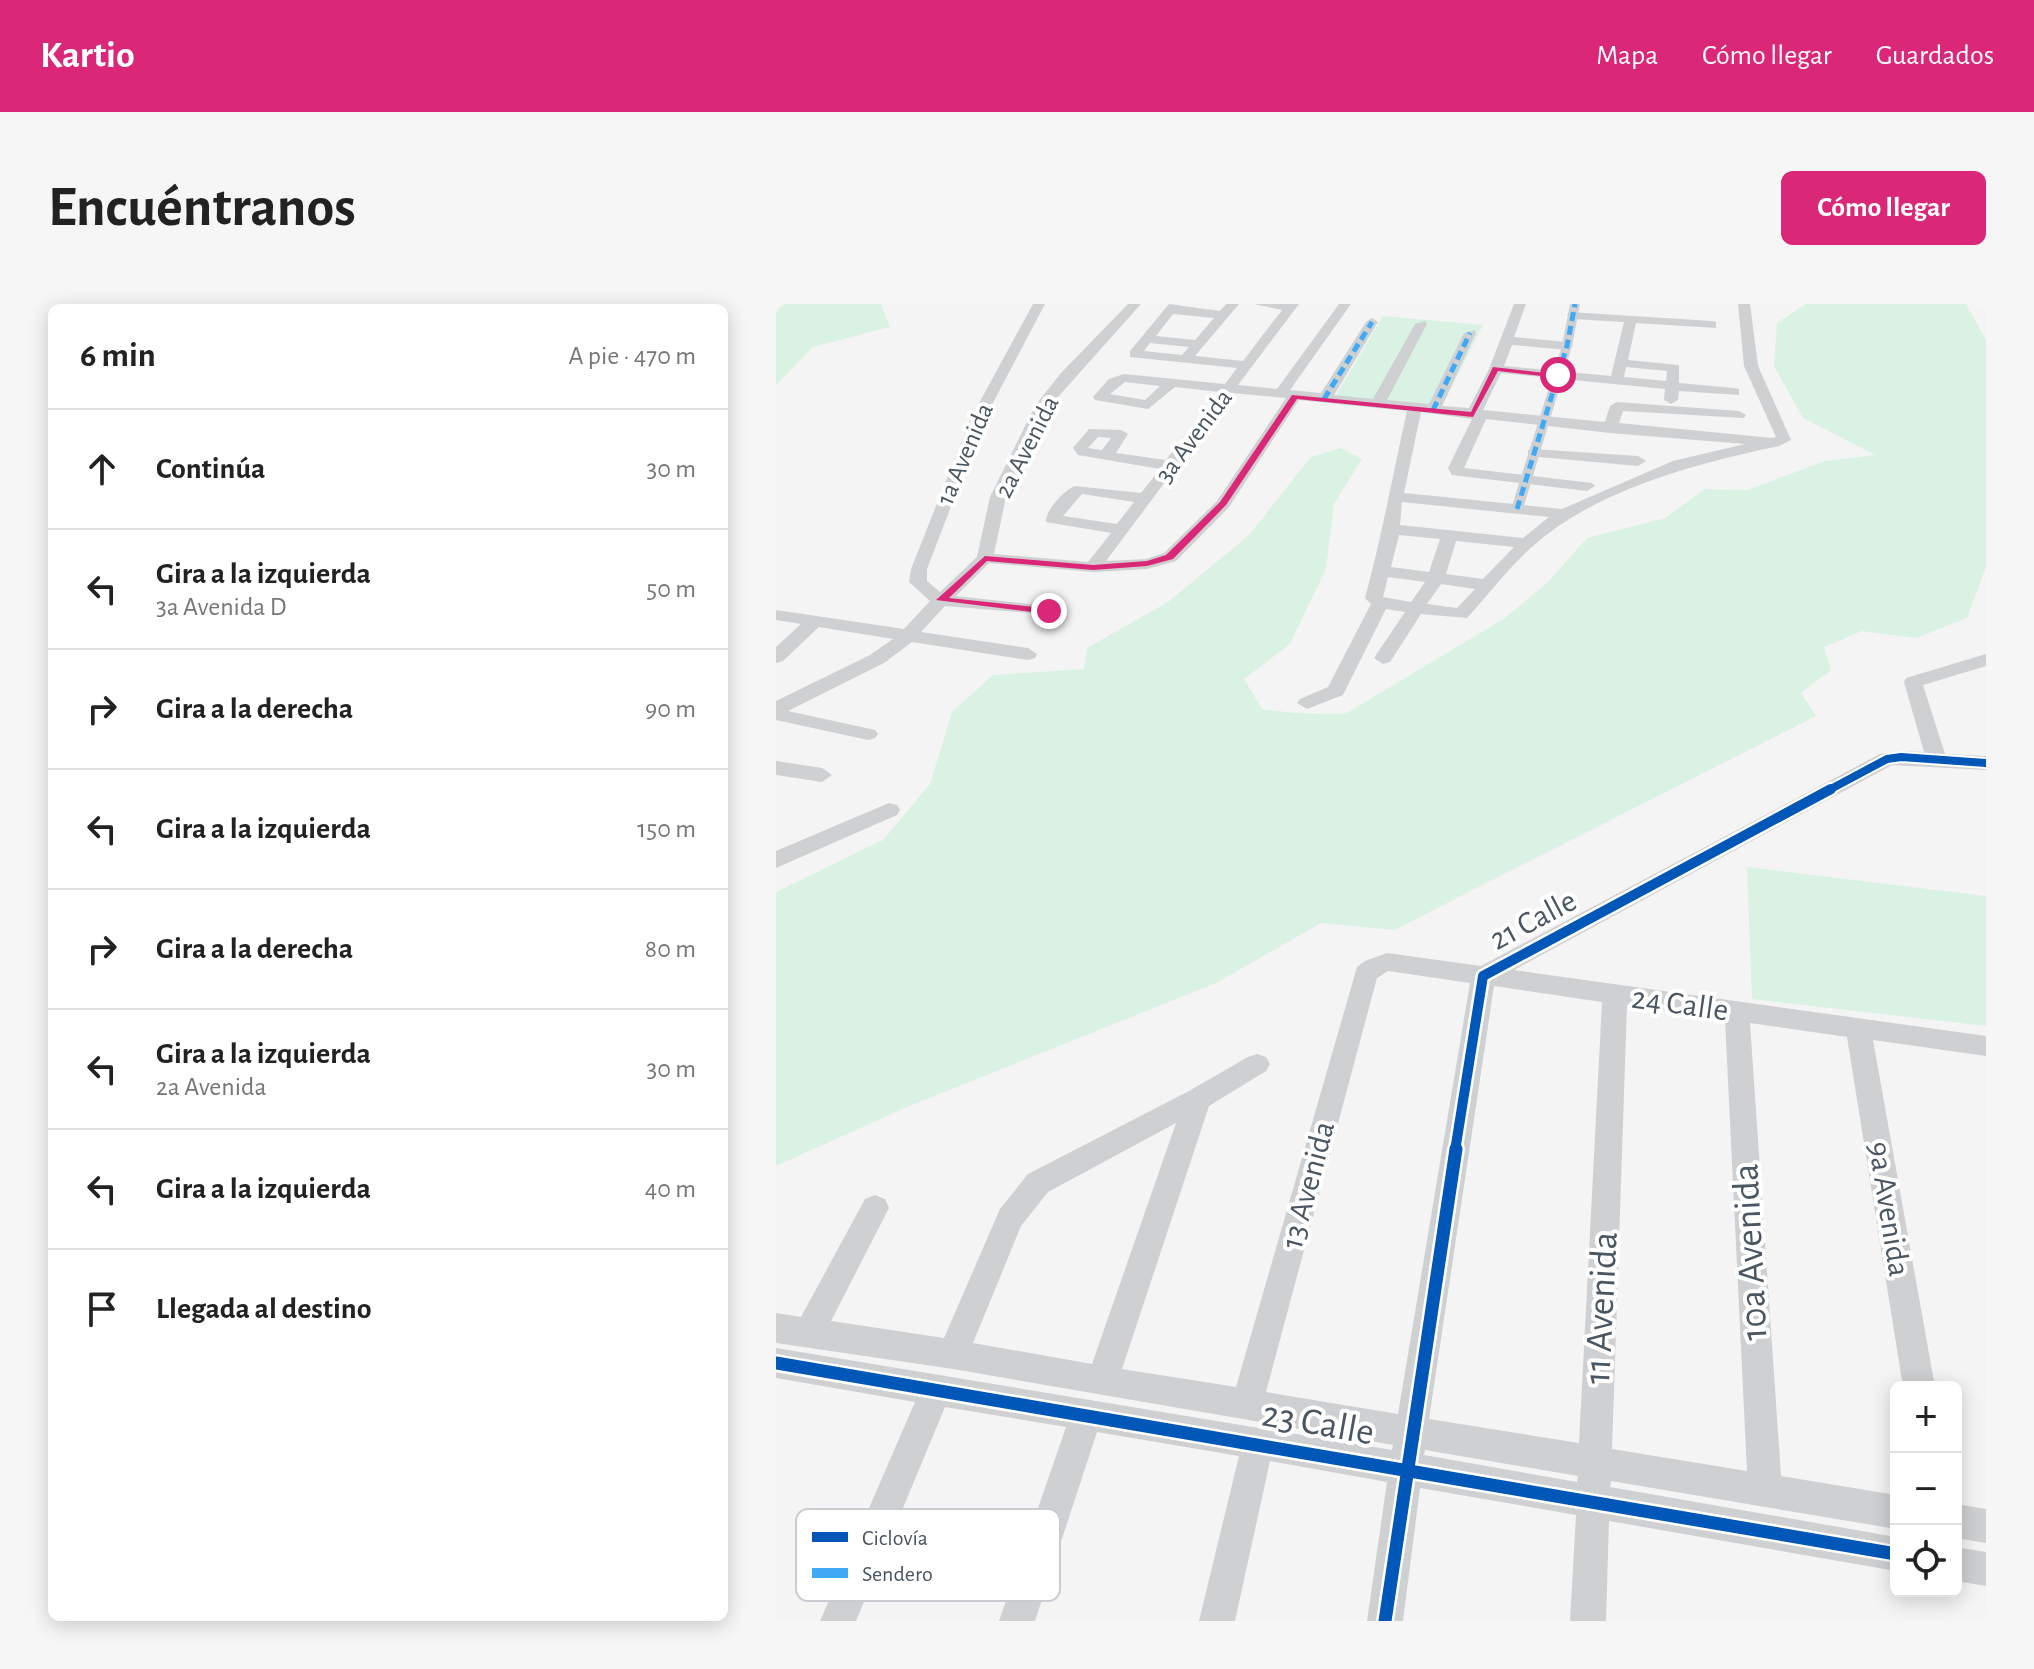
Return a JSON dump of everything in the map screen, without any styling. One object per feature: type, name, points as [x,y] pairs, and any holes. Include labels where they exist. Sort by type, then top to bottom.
[{"type":"street","name":"1a Avenida","points":[[941,600],[928,593],[918,582],[919,569],[978,418],[1039,304]]},
{"type":"street","name":"2a Avenida","points":[[985,558],[998,497],[1042,406],[1066,376],[1135,304]]},
{"type":"street","points":[[1185,360],[1233,304]]},
{"type":"street","points":[[1260,304],[1292,305]]},
{"type":"street","points":[[776,712],[877,659],[908,636],[985,558],[1093,567],[1147,564],[1170,557],[1223,504],[1345,304]]},
{"type":"street","points":[[1520,304],[1457,472],[1587,486]]},
{"type":"street","points":[[1470,333],[1424,409],[1395,497],[1392,529],[1374,598],[1380,603],[1461,614],[1526,543],[1564,514],[1678,464],[1784,440],[1784,434],[1751,366],[1744,304]]},
{"type":"street","name":"3a Avenida","points":[[1093,567],[1173,466],[1292,305]]},
{"type":"street","points":[[1224,315],[1173,307],[1135,354],[1247,365]]},
{"type":"street","points":[[1517,509],[1567,346],[1574,310],[1652,335]]},
{"type":"street","points":[[1324,399],[1372,322]]},
{"type":"street","points":[[1682,338],[1685,323]]},
{"type":"street","points":[[1377,405],[1421,324]]},
{"type":"street","points":[[1629,326],[1712,325]]},
{"type":"street","points":[[1617,381],[1629,326]]},
{"type":"street","points":[[1146,339],[1199,344]]},
{"type":"street","points":[[1505,340],[1567,346]]},
{"type":"street","points":[[1621,363],[1674,368],[1667,434]]},
{"type":"street","points":[[1496,369],[1734,392]]},
{"type":"street","points":[[1170,384],[1774,443]]},
{"type":"street","points":[[1610,429],[1617,406],[1739,415]]},
{"type":"street","points":[[1533,453],[1638,461]]},
{"type":"street","points":[[1105,457],[1173,466]]},
{"type":"street","points":[[1124,530],[1052,519],[1072,493],[1080,489],[1147,499]]},
{"type":"street","points":[[1395,497],[1564,514]]},
{"type":"street","points":[[1383,658],[1436,578],[1443,501]]},
{"type":"street","points":[[1392,529],[1526,543]]},
{"type":"street","points":[[1382,571],[1487,585]]},
{"type":"street","points":[[941,600],[1049,611]]},
{"type":"street","points":[[1307,703],[1336,691],[1380,603]]},
{"type":"street","points":[[776,615],[1028,654]]},
{"type":"street","points":[[776,657],[814,622]]},
{"type":"street","points":[[1986,660],[1913,682],[1936,759],[1986,763]]},
{"type":"street","points":[[776,712],[868,734]]},
{"type":"street","name":"21 Calle","points":[[1385,1621],[1405,1470],[1483,976],[1887,759],[1936,759]]},
{"type":"street","points":[[776,768],[822,775]]},
{"type":"street","points":[[776,860],[889,810]]},
{"type":"street","name":"24 Calle","points":[[1374,967],[1387,962],[1986,1046]]},
{"type":"street","name":"13 Avenida","points":[[1247,1405],[1366,974],[1374,967]]},
{"type":"street","name":"11 Avenida","points":[[1588,1621],[1615,995]]},
{"type":"street","name":"10a Avenida","points":[[1737,1013],[1765,1491]]},
{"type":"street","name":"9a Avenida","points":[[1859,1030],[1918,1381]]},
{"type":"street","points":[[953,1354],[1010,1218],[1038,1183],[1198,1099],[1257,1064]]},
{"type":"street","points":[[1102,1381],[1198,1099]]},
{"type":"street","points":[[808,1334],[875,1208]]},
{"type":"street","name":"23 Calle","points":[[776,1328],[953,1354],[1890,1511]]},
{"type":"street","name":"23 Calle","points":[[779,1370],[936,1390],[1087,1414],[1890,1553]]},
{"type":"street","points":[[886,1509],[936,1390]]},
{"type":"street","points":[[1055,1509],[1087,1414]]},
{"type":"street","points":[[1217,1621],[1258,1443]]},
{"type":"street","points":[[1962,1522],[1986,1526]]},
{"type":"street","points":[[1962,1565],[1986,1569]]},
{"type":"street","points":[[838,1621],[846,1601]]},
{"type":"street","points":[[1017,1621],[1024,1601]]},
{"type":"green space","points":[[776,304],[881,304],[890,327],[813,347],[776,385]]},
{"type":"green space","points":[[1806,304],[1966,304],[1986,340],[1986,567],[1967,618],[1916,638],[1862,631],[1824,647],[1831,670],[1801,693],[1816,716],[1394,930],[1321,923],[1216,983],[907,1107],[776,1166],[776,892],[883,840],[930,784],[952,712],[993,675],[1084,669],[1087,648],[1168,602],[1249,535],[1311,457],[1341,448],[1362,459],[1334,504],[1326,569],[1290,644],[1244,679],[1262,709],[1345,714],[1505,618],[1548,582],[1587,538],[1665,518],[1705,489],[1747,490],[1825,461],[1875,455],[1803,418],[1774,366],[1777,323]]},
{"type":"green space","points":[[1383,316],[1483,325],[1441,408],[1335,397]]},
{"type":"green space","points":[[1747,867],[1986,896],[1986,1026],[1752,999]]},
{"type":"marked path","points":[[1517,509],[1567,346],[1575,304]]},
{"type":"marked path","points":[[1324,399],[1372,322]]},
{"type":"marked path","points":[[1433,410],[1470,333]]},
{"type":"cycle path","points":[[1385,1621],[1411,1432],[1483,976],[1887,759],[1901,757],[1986,763]]},
{"type":"cycle path","points":[[776,1363],[1890,1553]]},
{"type":"route","points":[[1049,611],[941,600],[971,575],[985,558],[1093,567],[1147,564],[1170,557],[1223,504],[1294,396],[1473,415],[1496,369],[1558,375]]}]
